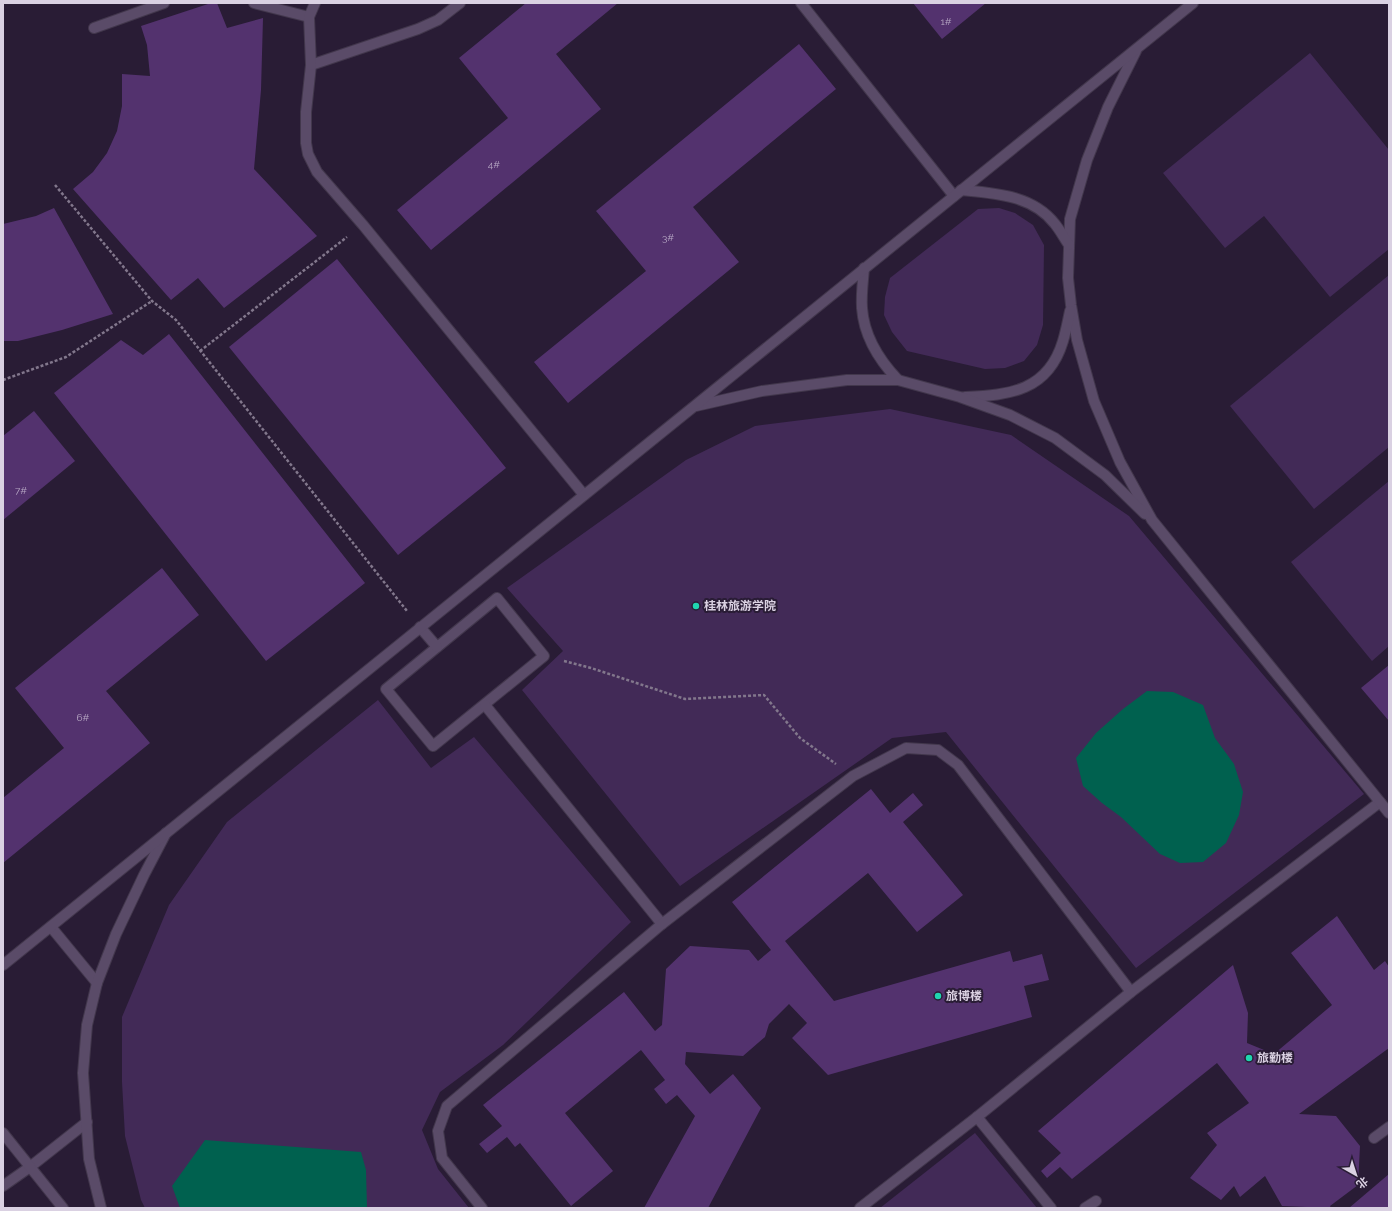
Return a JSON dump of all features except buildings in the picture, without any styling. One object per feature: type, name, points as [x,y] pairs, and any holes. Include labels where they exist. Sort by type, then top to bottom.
[{"type":"street","points":[[94,28],[164,3]]},
{"type":"street","points":[[254,3],[309,17]]},
{"type":"street","points":[[315,3],[309,17],[310,65],[306,112],[306,149],[312,163],[321,178],[363,225],[584,495]]},
{"type":"street","points":[[310,65],[418,29],[438,20],[460,3]]},
{"type":"street","points":[[801,3],[958,193],[1003,194],[1019,199],[1043,212],[1055,223],[1069,245]]},
{"type":"street","points":[[3,965],[1193,3]]},
{"type":"street","points":[[1138,46],[1108,107],[1087,160],[1070,219],[1068,278],[1077,340],[1094,401],[1120,462],[1152,520]]},
{"type":"street","points":[[864,268],[862,306],[868,335],[884,366],[898,380]]},
{"type":"street","points":[[960,397],[996,396],[1008,393],[1027,387],[1045,373],[1058,354],[1063,341],[1071,305]]},
{"type":"street","points":[[693,406],[762,391],[847,380],[898,380],[960,397],[1010,415],[1055,438],[1105,475],[1152,520],[1389,813]]},
{"type":"street","points":[[497,598],[544,656],[433,746],[386,689],[437,647],[497,598]]},
{"type":"street","points":[[420,628],[437,647]]},
{"type":"street","points":[[485,704],[662,924]]},
{"type":"street","points":[[482,1208],[442,1158],[438,1131],[448,1106],[662,924],[853,776],[906,748],[938,750],[958,765],[1131,992]]},
{"type":"street","points":[[860,1208],[977,1117],[1131,992],[1380,802]]},
{"type":"street","points":[[101,1208],[89,1159],[83,1073],[87,1026],[97,983],[116,934],[144,874],[166,833]]},
{"type":"street","points":[[51,926],[97,983]]},
{"type":"street","points":[[977,1117],[1051,1208]]},
{"type":"street","points":[[3,1186],[30,1167],[87,1122]]},
{"type":"street","points":[[1374,1138],[1389,1127]]},
{"type":"street","points":[[3,1133],[63,1208]]},
{"type":"street","points":[[1085,1208],[1096,1201]]},
{"type":"path","points":[[55,185],[152,300],[176,320],[420,628]]},
{"type":"path","points":[[200,351],[363,225]]},
{"type":"path","points":[[3,380],[66,357],[152,300]]},
{"type":"path","points":[[544,656],[591,668],[685,699],[764,695],[800,738],[853,776]]},
{"type":"shaded area","points":[[1310,53],[1389,150],[1389,249],[1330,297],[1264,216],[1225,248],[1163,173]]},
{"type":"shaded area","points":[[999,208],[1015,213],[1033,225],[1044,245],[1043,325],[1037,345],[1024,361],[1005,368],[985,369],[907,351],[892,332],[884,315],[885,297],[890,278],[978,209]]},
{"type":"shaded area","points":[[1389,275],[1389,447],[1314,509],[1230,406]]},
{"type":"shaded area","points":[[890,409],[1011,435],[1129,516],[1364,794],[1136,968],[946,732],[892,738],[680,886],[522,690],[563,651],[507,588],[686,460],[755,426]]},
{"type":"shaded area","points":[[1389,481],[1389,646],[1372,661],[1291,562]]},
{"type":"shaded area","points":[[1147,691],[1173,692],[1203,705],[1215,738],[1234,764],[1243,792],[1239,815],[1226,843],[1203,862],[1180,863],[1160,854],[1121,817],[1083,786],[1076,758],[1096,733],[1123,709]]},
{"type":"shaded area","points":[[378,700],[431,768],[474,737],[631,922],[503,1045],[440,1092],[422,1130],[438,1169],[469,1208],[145,1208],[141,1200],[125,1136],[122,1082],[122,1017],[169,905],[227,822]]},
{"type":"shaded area","points":[[975,1133],[1037,1208],[880,1208]]},
{"type":"shaded area","points":[[205,1140],[361,1152],[366,1170],[367,1208],[180,1208],[172,1186]]},
{"type":"place","name":"桂林旅游学院","points":[[696,606]]},
{"type":"place","name":"旅博楼","points":[[938,996]]},
{"type":"place","name":"旅勤楼","points":[[1249,1058]]}]
